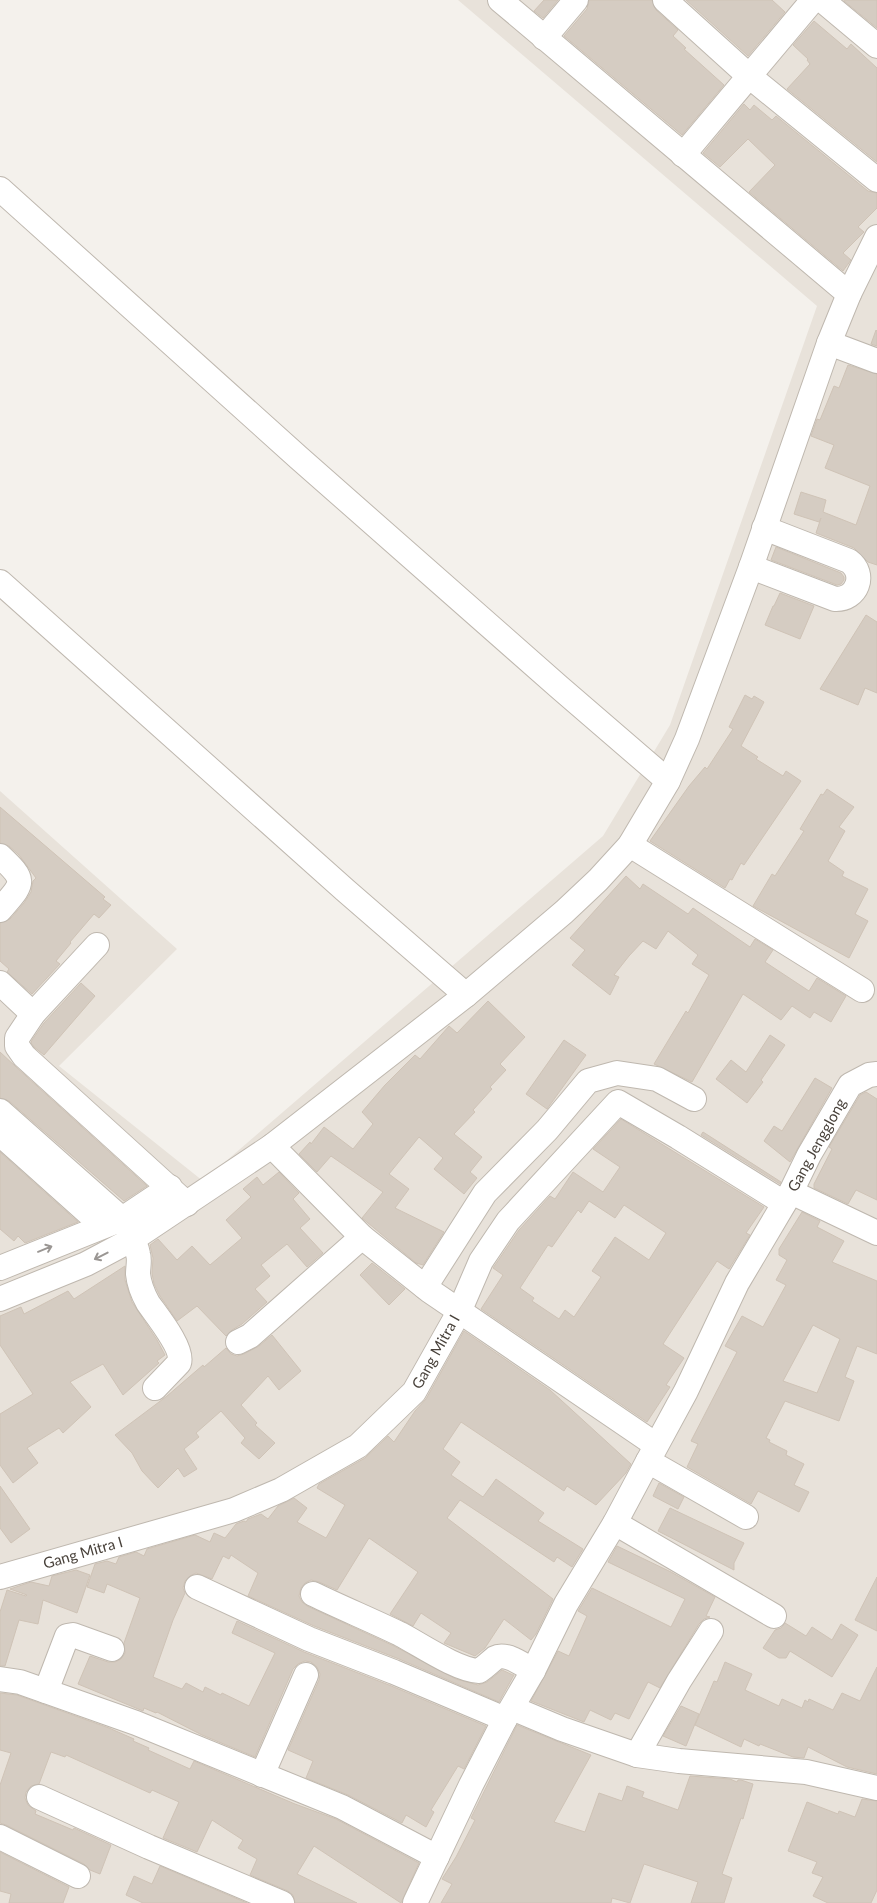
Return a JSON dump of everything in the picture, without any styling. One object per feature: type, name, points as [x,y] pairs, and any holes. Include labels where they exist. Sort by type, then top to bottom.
[{"type":"street","points":[[544,38],[576,0]]},
{"type":"street","points":[[665,0],[750,76],[877,180]]},
{"type":"street","points":[[683,155],[813,0]]},
{"type":"street","points":[[822,0],[877,46]]},
{"type":"street","points":[[507,2],[544,38],[849,294]]},
{"type":"street","points":[[0,189],[299,458],[559,688],[668,781]]},
{"type":"street","points":[[4,1261],[119,1228],[187,1204],[272,1146],[466,995],[564,912],[598,880],[630,845],[668,781],[720,655],[829,342],[849,294],[877,237]]},
{"type":"street","points":[[829,342],[877,361]]},
{"type":"street","points":[[752,567],[835,599],[843,600],[850,596],[858,580],[859,572],[849,561],[764,528]]},
{"type":"street","points":[[0,582],[344,890],[466,995]]},
{"type":"street","points":[[630,845],[862,990]]},
{"type":"street","points":[[0,856],[16,871],[20,881],[18,889],[0,910]]},
{"type":"street","points":[[97,945],[33,1014],[16,1038],[17,1046],[20,1052],[170,1186],[187,1204]]},
{"type":"street","points":[[0,983],[33,1014]]},
{"type":"street","points":[[427,1289],[485,1194],[547,1130],[588,1081],[617,1073],[657,1079],[694,1100]]},
{"type":"street","name":"Gang Jengglong","points":[[415,1903],[508,1713],[533,1671],[566,1604],[615,1523],[686,1391],[737,1283],[788,1197],[809,1155],[850,1085],[869,1075],[877,1074]]},
{"type":"street","name":"Gang Mitra I","points":[[0,1577],[234,1510],[281,1490],[358,1446],[414,1392],[482,1261],[508,1221],[618,1102],[788,1197]]},
{"type":"street","points":[[0,1111],[119,1228],[139,1255],[138,1273],[140,1288],[165,1326],[179,1353],[180,1359],[179,1363],[155,1388]]},
{"type":"street","points":[[0,1134],[119,1228]]},
{"type":"street","points":[[272,1146],[362,1238],[427,1289],[652,1453],[746,1517]]},
{"type":"street","points":[[0,1299],[86,1264],[119,1228],[170,1186]]},
{"type":"street","points":[[788,1197],[877,1233]]},
{"type":"street","points":[[238,1342],[250,1336],[362,1238]]},
{"type":"street","points":[[615,1523],[774,1616]]},
{"type":"street","points":[[197,1587],[309,1639],[394,1672],[508,1713],[637,1755],[679,1761],[806,1772],[877,1788]]},
{"type":"street","points":[[313,1594],[472,1671],[479,1671],[496,1657],[505,1657],[516,1661],[533,1671]]},
{"type":"street","points":[[637,1755],[710,1631]]},
{"type":"street","points":[[46,1691],[67,1636],[73,1634],[112,1649]]},
{"type":"street","points":[[262,1775],[306,1675]]},
{"type":"street","points":[[0,1679],[20,1682],[136,1723],[342,1807],[437,1857]]},
{"type":"street","points":[[38,1797],[149,1848],[282,1903]]},
{"type":"street","points":[[0,1837],[78,1876]]},
{"type":"shaded area","points":[[458,0],[877,0],[877,1903],[0,1903],[0,791],[177,949],[59,1066],[203,1181],[603,836],[670,725],[817,306]]},
{"type":"building","points":[[544,0],[558,0],[543,18],[534,11]]},
{"type":"building","points":[[589,0],[652,0],[656,10],[678,30],[673,36],[686,48],[684,49],[724,85],[682,135],[564,36],[587,9]]},
{"type":"building","points":[[686,0],[772,0],[785,12],[748,56]]},
{"type":"building","points":[[877,0],[877,28],[844,1]]},
{"type":"building","points":[[814,21],[847,49],[851,44],[877,68],[877,162],[787,89],[810,64],[808,59],[793,45]]},
{"type":"building","points":[[744,104],[750,110],[754,105],[772,120],[776,116],[868,191],[877,193],[877,208],[858,227],[864,232],[843,253],[851,260],[843,271],[749,192],[775,165],[748,139],[720,167],[703,153]]},
{"type":"building","points":[[877,331],[877,346],[871,344]]},
{"type":"building","points":[[848,365],[877,374],[877,565],[868,562],[854,548],[816,533],[821,518],[819,522],[794,514],[801,492],[826,500],[823,512],[856,525],[870,486],[825,468],[834,445],[811,436],[817,419],[820,420],[834,386],[839,388]]},
{"type":"building","points":[[776,547],[841,573],[844,580],[841,584],[837,585],[771,560]]},
{"type":"building","points":[[780,593],[814,606],[800,639],[765,625]]},
{"type":"building","points":[[866,615],[877,622],[877,693],[865,688],[858,705],[820,689]]},
{"type":"building","points":[[745,695],[752,699],[754,696],[764,702],[741,746],[758,757],[756,759],[783,776],[786,771],[801,781],[744,865],[741,863],[732,880],[730,879],[725,888],[650,841],[689,786],[705,767],[707,769],[733,729],[729,727]]},
{"type":"building","points":[[827,789],[854,807],[839,827],[845,831],[828,861],[844,872],[842,876],[868,889],[855,914],[868,921],[849,958],[753,906],[772,874],[775,876],[804,831],[800,829],[821,794],[823,795]]},
{"type":"building","points":[[0,807],[105,897],[103,899],[111,905],[99,918],[94,914],[56,961],[60,964],[32,994],[7,972],[9,969],[0,961],[0,923],[10,919],[24,903],[31,892],[33,881],[36,878],[19,855],[9,846],[0,843]]},
{"type":"building","points":[[626,876],[640,889],[643,884],[688,914],[693,908],[750,947],[755,939],[773,950],[765,962],[809,991],[817,978],[846,996],[831,1022],[814,1012],[810,1018],[792,1006],[781,1020],[743,994],[692,1082],[654,1064],[686,1011],[688,1013],[709,975],[692,964],[698,955],[668,931],[656,949],[643,941],[629,956],[614,975],[619,977],[610,995],[572,965],[585,950],[570,938]]},
{"type":"building","points":[[81,983],[95,996],[44,1055],[34,1047],[31,1043],[32,1040],[44,1023]]},
{"type":"building","points":[[488,1001],[525,1037],[500,1064],[506,1070],[490,1087],[492,1089],[473,1110],[475,1112],[454,1134],[482,1157],[470,1172],[477,1178],[464,1194],[434,1169],[443,1158],[419,1137],[389,1174],[409,1189],[395,1208],[444,1232],[423,1265],[416,1263],[362,1218],[383,1192],[331,1156],[317,1172],[299,1154],[310,1142],[311,1144],[324,1127],[353,1149],[373,1124],[362,1112],[385,1085],[415,1055],[420,1059],[449,1026],[457,1033]]},
{"type":"building","points":[[770,1035],[785,1045],[761,1080],[763,1082],[747,1103],[716,1079],[731,1060],[746,1072]]},
{"type":"building","points":[[564,1040],[586,1055],[547,1109],[526,1094]]},
{"type":"building","points":[[0,1052],[147,1186],[124,1201],[9,1101],[0,1098]]},
{"type":"building","points":[[815,1078],[832,1088],[790,1162],[764,1141],[774,1126],[782,1131]]},
{"type":"building","points":[[866,1092],[877,1099],[877,1200],[856,1190],[848,1204],[814,1188],[814,1184],[832,1149],[829,1147],[860,1095]]},
{"type":"building","points":[[621,1119],[764,1207],[746,1233],[750,1235],[729,1269],[717,1261],[663,1344],[684,1358],[666,1385],[670,1387],[647,1422],[481,1309],[503,1275],[493,1268],[519,1230],[550,1196],[555,1199],[573,1172],[603,1192],[620,1167],[593,1149]],"holes":[[[589,1201],[615,1218],[624,1205],[666,1233],[649,1260],[615,1237],[592,1271],[601,1277],[574,1317],[565,1310],[559,1319],[532,1301],[534,1298],[520,1288],[548,1245],[552,1247],[578,1210],[581,1213]]]},
{"type":"building","points":[[703,1132],[781,1182],[780,1184],[701,1135]]},
{"type":"building","points":[[0,1152],[78,1222],[25,1243],[18,1236],[14,1241],[0,1229]]},
{"type":"building","points":[[279,1172],[299,1193],[293,1199],[310,1219],[300,1228],[323,1253],[307,1267],[287,1244],[261,1265],[270,1276],[255,1289],[267,1302],[226,1336],[197,1306],[177,1321],[154,1284],[152,1273],[153,1258],[150,1245],[158,1239],[177,1260],[192,1246],[210,1265],[242,1238],[226,1220],[251,1197],[243,1189],[257,1177],[263,1185]]},
{"type":"building","points":[[802,1212],[820,1221],[817,1227],[844,1241],[832,1262],[877,1281],[877,1354],[857,1346],[845,1377],[854,1381],[839,1421],[785,1401],[766,1438],[770,1440],[769,1442],[787,1451],[786,1455],[804,1464],[794,1485],[809,1492],[799,1512],[758,1491],[751,1504],[687,1467],[698,1444],[691,1441],[737,1352],[725,1346],[742,1316],[763,1327],[786,1285],[776,1280],[787,1260],[779,1255],[779,1249]],"holes":[[[813,1325],[840,1339],[817,1393],[783,1381]]]},
{"type":"building","points":[[372,1263],[405,1289],[389,1305],[360,1275]]},
{"type":"building","points":[[125,1266],[125,1280],[132,1302],[165,1355],[157,1361],[159,1363],[123,1395],[103,1364],[70,1382],[91,1407],[63,1433],[59,1428],[27,1448],[38,1463],[13,1483],[0,1465],[0,1414],[33,1394],[0,1345],[0,1316],[21,1307],[24,1314],[68,1291],[74,1299]]},
{"type":"building","points":[[464,1331],[550,1390],[631,1464],[626,1473],[596,1505],[567,1486],[564,1491],[461,1422],[443,1449],[460,1462],[451,1475],[483,1497],[496,1479],[544,1513],[538,1521],[583,1549],[572,1567],[557,1557],[554,1562],[460,1500],[447,1518],[553,1599],[536,1634],[531,1640],[504,1619],[485,1648],[475,1656],[444,1643],[451,1633],[421,1613],[413,1626],[390,1614],[418,1572],[369,1538],[337,1590],[311,1580],[301,1588],[299,1596],[307,1606],[394,1646],[456,1679],[478,1685],[487,1682],[502,1670],[514,1675],[499,1702],[399,1659],[314,1626],[248,1596],[258,1573],[231,1555],[229,1559],[223,1556],[212,1579],[196,1573],[185,1581],[183,1588],[185,1593],[173,1620],[153,1677],[182,1689],[186,1683],[203,1692],[205,1687],[249,1706],[275,1653],[232,1633],[237,1621],[304,1652],[486,1726],[464,1769],[458,1766],[431,1810],[434,1812],[426,1827],[406,1815],[402,1823],[348,1795],[306,1778],[313,1761],[288,1750],[319,1680],[320,1674],[317,1667],[311,1662],[305,1661],[293,1669],[255,1757],[202,1735],[157,1712],[144,1708],[143,1711],[78,1684],[90,1656],[108,1662],[115,1662],[121,1659],[125,1653],[124,1643],[140,1598],[107,1584],[104,1593],[87,1587],[95,1564],[107,1561],[116,1564],[119,1557],[136,1552],[144,1556],[147,1549],[195,1535],[210,1542],[214,1533],[225,1538],[236,1524],[246,1522],[248,1519],[261,1514],[268,1519],[278,1506],[294,1498],[307,1508],[297,1522],[326,1538],[345,1505],[317,1488],[319,1484],[365,1458],[388,1436],[394,1442],[415,1411],[426,1399]]},
{"type":"building","points":[[272,1335],[301,1371],[279,1390],[268,1376],[241,1405],[257,1423],[255,1425],[275,1443],[259,1459],[241,1443],[245,1438],[221,1411],[196,1433],[199,1437],[184,1449],[197,1469],[184,1477],[178,1468],[158,1488],[142,1471],[132,1453],[115,1435],[226,1348],[231,1354],[237,1356],[259,1346]]},
{"type":"building","points":[[659,1483],[684,1497],[678,1509],[653,1496]]},
{"type":"building","points":[[0,1486],[30,1529],[11,1543],[0,1528]]},
{"type":"building","points":[[670,1508],[744,1543],[734,1563],[734,1570],[658,1531]]},
{"type":"building","points":[[617,1546],[671,1572],[715,1597],[706,1616],[710,1617],[704,1619],[699,1624],[660,1688],[648,1682],[629,1719],[615,1713],[611,1720],[590,1710],[584,1722],[531,1701],[558,1651],[569,1656],[587,1616],[578,1611],[592,1588],[671,1627],[685,1599],[608,1562]]},
{"type":"building","points":[[76,1570],[90,1575],[77,1613],[43,1600],[38,1624],[19,1620],[5,1666],[0,1666],[0,1612],[7,1590],[26,1596],[10,1589],[31,1582],[49,1586],[52,1576]]},
{"type":"building","points":[[877,1577],[877,1631],[855,1620]]},
{"type":"building","points":[[785,1623],[806,1636],[812,1627],[832,1640],[841,1624],[858,1635],[832,1677],[790,1651],[786,1658],[779,1658],[763,1648],[775,1630],[781,1628]]},
{"type":"building","points":[[725,1662],[752,1674],[745,1690],[779,1706],[782,1699],[802,1708],[805,1700],[808,1702],[809,1699],[833,1710],[842,1693],[860,1701],[877,1667],[877,1774],[847,1767],[808,1747],[804,1758],[793,1757],[744,1739],[741,1747],[695,1725],[714,1681],[717,1682]]},
{"type":"building","points":[[0,1693],[17,1695],[109,1728],[134,1739],[133,1741],[149,1748],[148,1750],[190,1769],[194,1761],[295,1804],[336,1819],[419,1863],[401,1903],[314,1846],[297,1874],[357,1903],[295,1903],[293,1895],[288,1891],[250,1875],[257,1859],[238,1848],[243,1840],[212,1820],[197,1852],[163,1838],[179,1802],[152,1790],[150,1793],[66,1755],[65,1757],[51,1752],[39,1784],[31,1786],[26,1792],[25,1798],[28,1805],[36,1811],[35,1814],[73,1830],[74,1828],[111,1845],[100,1874],[90,1870],[84,1864],[0,1823],[0,1785],[11,1753],[0,1750]]},
{"type":"building","points":[[681,1706],[699,1714],[686,1746],[663,1736]]},
{"type":"building","points":[[517,1725],[591,1755],[554,1822],[585,1832],[599,1793],[622,1801],[627,1786],[644,1792],[642,1797],[678,1810],[690,1776],[730,1779],[737,1782],[741,1780],[753,1784],[743,1819],[741,1818],[722,1874],[732,1878],[724,1903],[691,1903],[698,1882],[644,1864],[630,1903],[612,1898],[611,1903],[441,1903],[452,1884],[442,1879],[475,1820],[471,1818]]},
{"type":"building","points":[[862,1799],[877,1801],[877,1890],[871,1903],[828,1903],[813,1896],[823,1877],[812,1873],[817,1862],[788,1851],[807,1802],[838,1814],[839,1811],[855,1817]]},
{"type":"building","points":[[0,1852],[69,1887],[63,1903],[9,1903],[11,1894],[0,1891]]},
{"type":"building","points":[[160,1866],[247,1903],[143,1903],[126,1895],[134,1876],[152,1884]]}]
